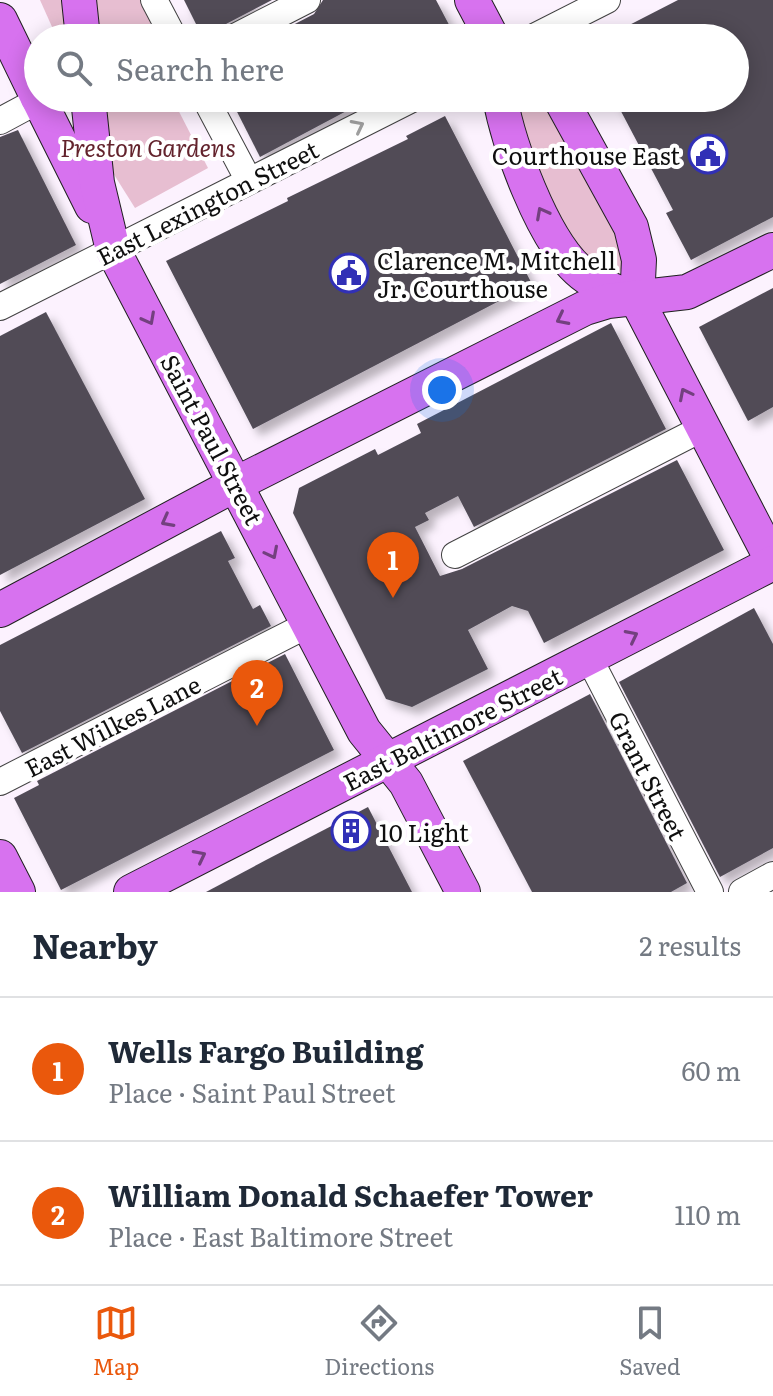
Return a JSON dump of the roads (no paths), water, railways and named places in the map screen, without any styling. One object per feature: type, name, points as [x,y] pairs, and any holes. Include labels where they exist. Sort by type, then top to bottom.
[{"type":"main road","points":[[79,0],[82,24]]},
{"type":"main road","points":[[472,0],[485,24]]},
{"type":"main road","points":[[0,20],[24,69]]},
{"type":"main road","points":[[45,112],[113,250]]},
{"type":"main road","name":"Saint Paul Street","points":[[89,112],[97,183],[113,250],[364,731],[406,783],[463,892]]},
{"type":"main road","points":[[504,112],[519,164],[567,259],[593,282],[637,300]]},
{"type":"main road","points":[[568,112],[631,227],[639,260],[637,300],[773,563]]},
{"type":"main road","points":[[0,610],[236,484],[585,308],[608,301],[687,292],[773,250]]},
{"type":"main road","name":"East Baltimore Street","points":[[131,892],[773,563]]},
{"type":"main road","points":[[0,857],[18,892]]},
{"type":"street","points":[[154,0],[167,24]]},
{"type":"street","points":[[260,24],[307,0]]},
{"type":"street","points":[[560,24],[607,0]]},
{"type":"street","points":[[0,121],[24,107]]},
{"type":"street","points":[[212,112],[249,181]]},
{"type":"street","name":"East Lexington Street","points":[[0,307],[386,112]]},
{"type":"street","points":[[455,555],[703,428]]},
{"type":"street","name":"East Wilkes Lane","points":[[0,782],[309,624]]},
{"type":"street","name":"Grant Street","points":[[589,658],[710,892]]},
{"type":"street","points":[[742,892],[773,875]]},
{"type":"place","name":"Courthouse East","points":[[708,154]]},
{"type":"place","name":"Clarence M. Mitchell Jr. Courthouse","points":[[349,273]]},
{"type":"place","name":"Wells Fargo Building","points":[[393,598]]},
{"type":"place","name":"William Donald Schaefer Tower","points":[[257,726]]},
{"type":"place","name":"10 Light","points":[[351,831]]},
{"type":"park label","name":"Preston Gardens","points":[[148,146]]}]
